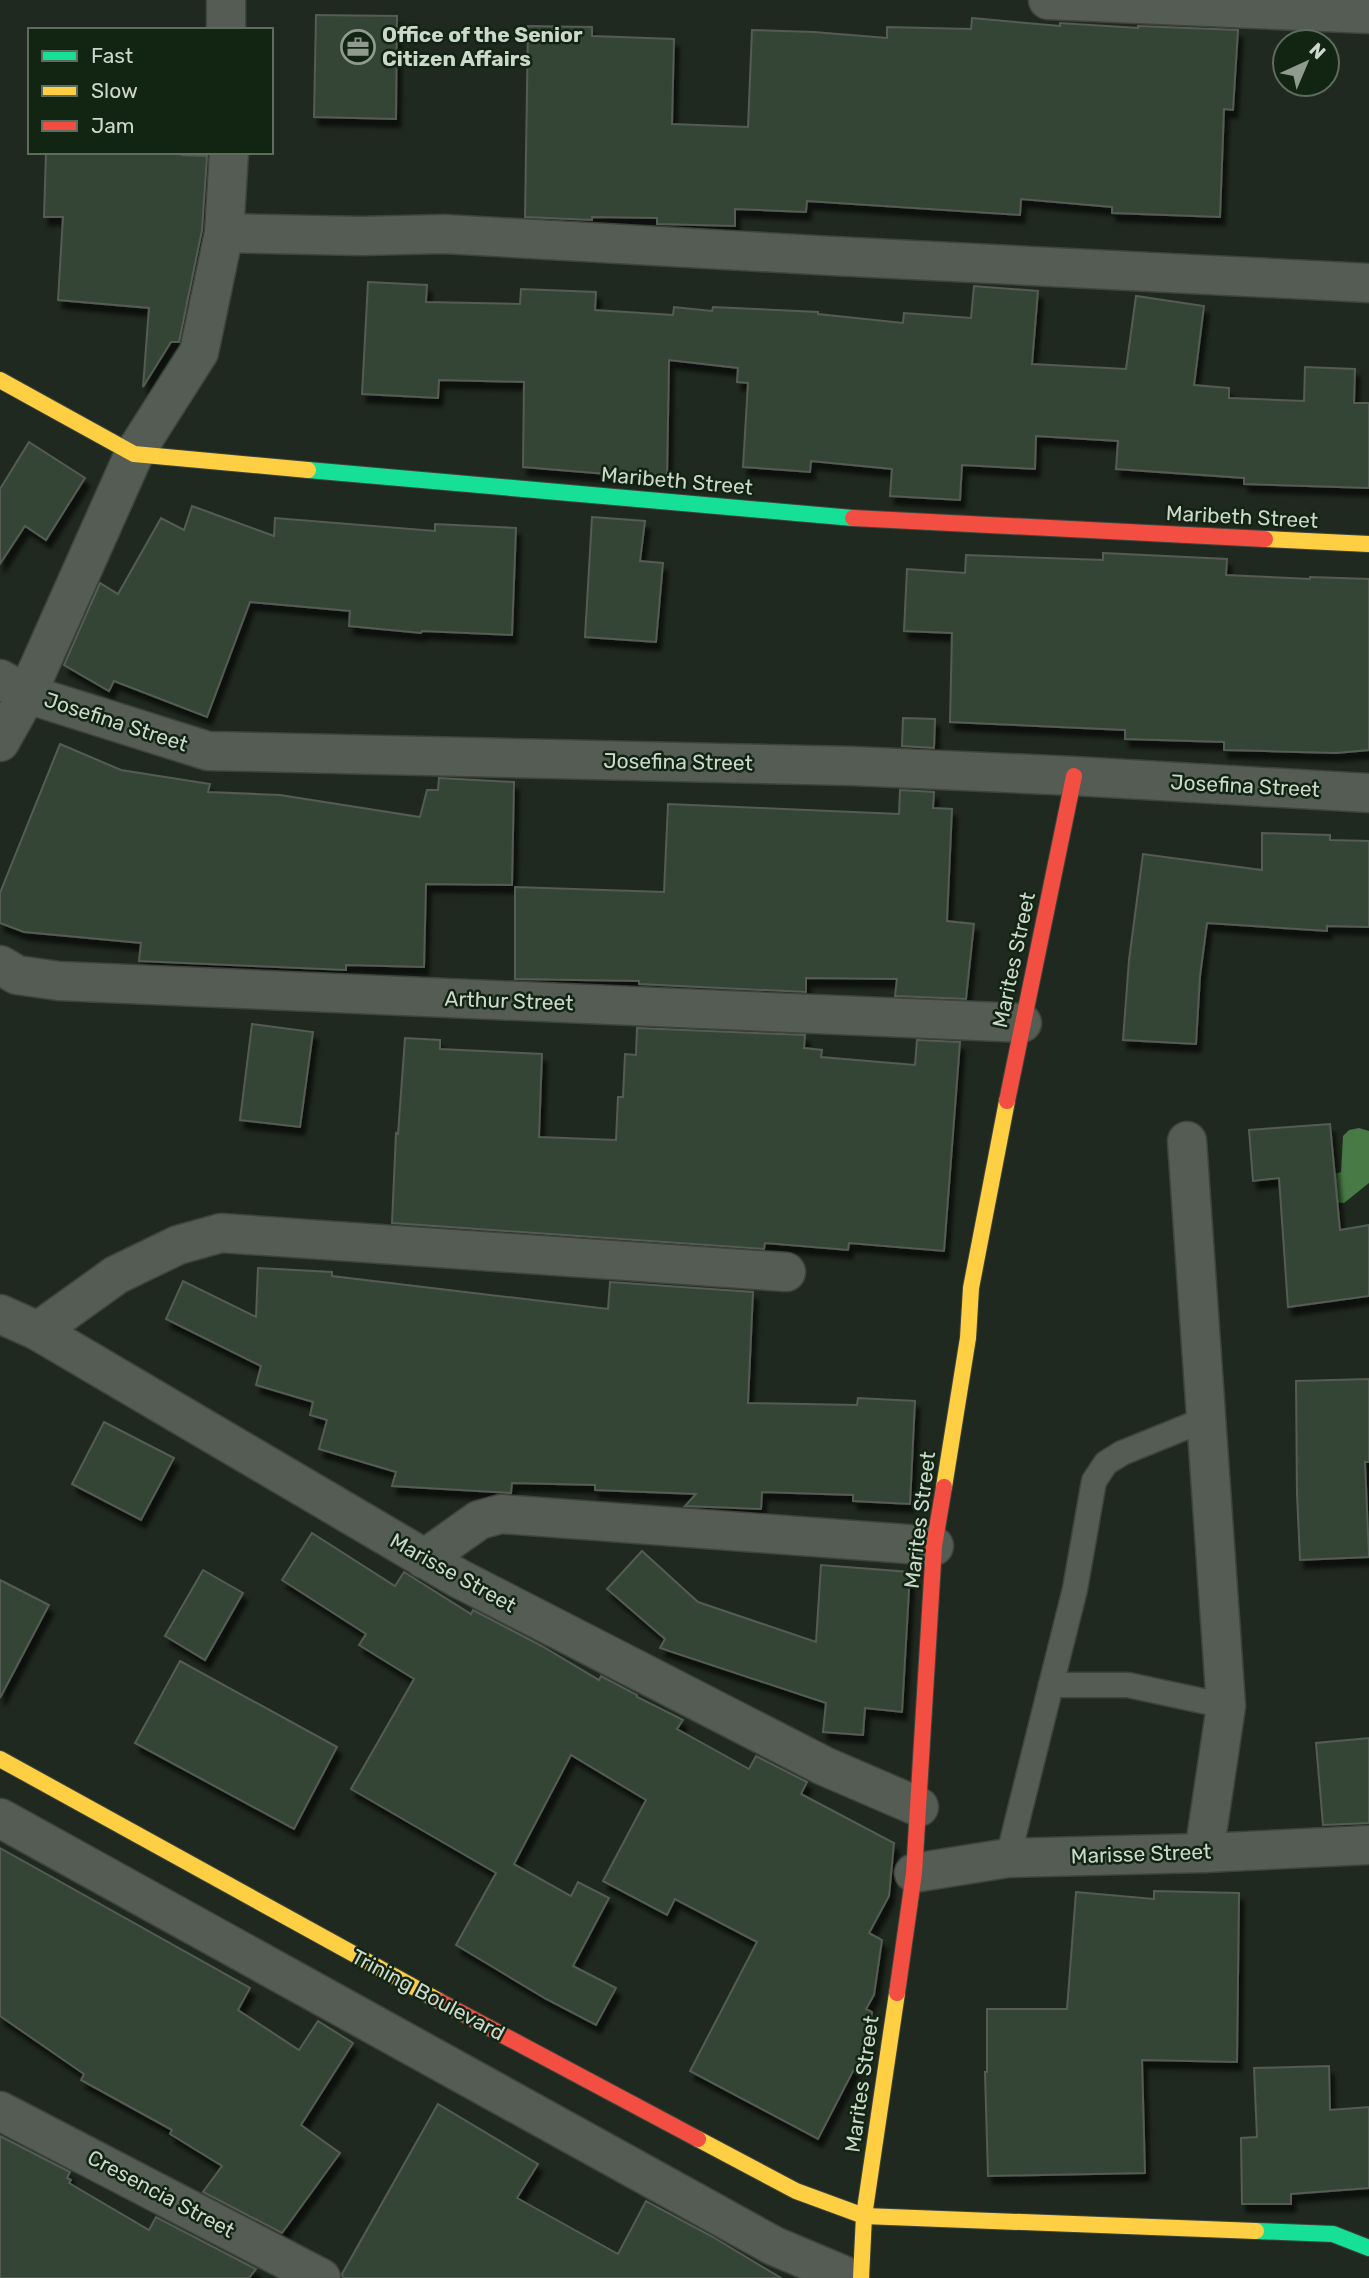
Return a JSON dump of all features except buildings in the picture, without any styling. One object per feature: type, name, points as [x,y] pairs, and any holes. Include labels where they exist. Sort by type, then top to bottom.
[{"type":"street","points":[[226,0],[226,28]]},
{"type":"street","points":[[1048,0],[1369,14]]},
{"type":"street","points":[[0,743],[13,687],[134,454],[199,352],[224,233],[229,154]]},
{"type":"street","points":[[224,233],[361,236],[444,234],[819,256],[1369,283]]},
{"type":"street","name":"Maribeth Street","points":[[0,380],[134,454],[865,519],[1369,544]]},
{"type":"street","name":"Josefina Street","points":[[13,687],[208,751],[852,766],[1369,793]]},
{"type":"street","name":"Marites Street","points":[[861,2278],[864,2216],[914,1873],[934,1546],[968,1338],[971,1288],[1022,1023],[1074,776]]},
{"type":"street","name":"Arthur Street","points":[[0,965],[17,975],[59,981],[1022,1023]]},
{"type":"street","points":[[1187,1140],[1226,1706],[1204,1853]]},
{"type":"street","points":[[38,1331],[116,1275],[177,1245],[221,1233],[786,1272]]},
{"type":"street","name":"Marisse Street","points":[[0,1314],[38,1331],[425,1559],[824,1766],[919,1807]]},
{"type":"street","points":[[425,1559],[479,1520],[501,1514],[934,1546]]},
{"type":"street","name":"Trining Boulevard","points":[[0,1759],[413,1987],[796,2191],[864,2216],[1333,2234],[1369,2248]]},
{"type":"street","points":[[0,1818],[774,2246],[850,2278]]},
{"type":"street","name":"Marisse Street","points":[[914,1873],[1008,1858],[1369,1845]]},
{"type":"street","name":"Cresencia Street","points":[[0,2111],[321,2278]]},
{"type":"lane","points":[[1008,1858],[1075,1589],[1094,1481],[1106,1463],[1122,1453],[1206,1419]]},
{"type":"lane","points":[[1051,1685],[1128,1685],[1226,1706]]},
{"type":"shaded area","points":[[1359,1128],[1369,1131],[1369,1183],[1344,1203],[1332,1202],[1334,1174],[1341,1172],[1343,1136],[1349,1130]]},
{"type":"traffic: fast","points":[[308,470],[853,518]]},
{"type":"traffic: fast","points":[[1256,2231],[1333,2234],[1369,2248]]},
{"type":"traffic: slow","points":[[0,380],[134,454],[308,470]]},
{"type":"traffic: slow","points":[[1265,539],[1369,544]]},
{"type":"traffic: slow","points":[[944,1487],[968,1338],[971,1288],[1007,1101]]},
{"type":"traffic: slow","points":[[0,1759],[439,2001]]},
{"type":"traffic: slow","points":[[861,2278],[864,2216],[897,1993]]},
{"type":"traffic: slow","points":[[698,2139],[796,2191],[864,2216],[1256,2231]]},
{"type":"traffic: jam","points":[[853,518],[1265,539]]},
{"type":"traffic: jam","points":[[1007,1101],[1074,776]]},
{"type":"traffic: jam","points":[[897,1993],[914,1873],[934,1546],[944,1487]]},
{"type":"traffic: jam","points":[[439,2001],[698,2139]]},
{"type":"place","name":"Office of the Senior Citizen Affairs","points":[[358,47]]}]
